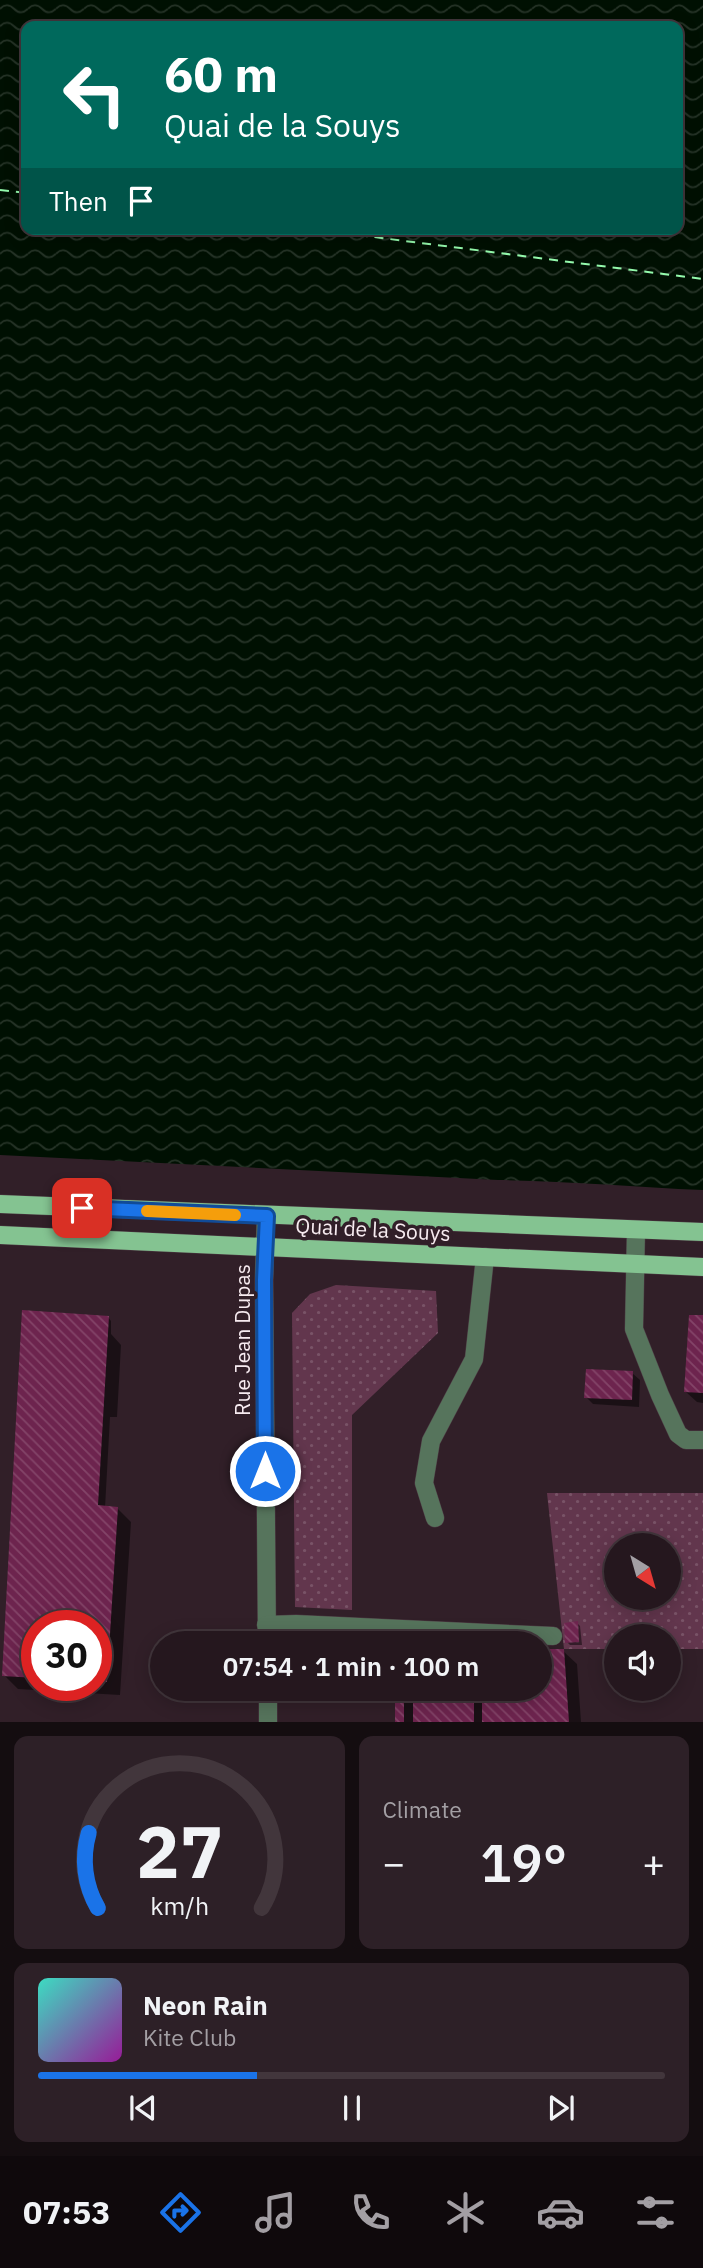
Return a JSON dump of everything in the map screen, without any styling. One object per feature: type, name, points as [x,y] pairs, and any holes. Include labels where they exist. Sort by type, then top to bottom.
[{"type":"main road","name":"Quai de la Souys","points":[[0,1209],[703,1232]]},
{"type":"main road","name":"Quai de la Souys","points":[[0,1234],[703,1267]]},
{"type":"street","name":"Rue Jean Dupas","points":[[266,1631],[267,1216]]},
{"type":"street","points":[[636,1230],[634,1329],[678,1434],[686,1440],[703,1440]]},
{"type":"street","points":[[435,1518],[424,1483],[431,1441],[474,1359],[485,1257]]},
{"type":"street","points":[[266,1625],[296,1624],[553,1636]]},
{"type":"street","points":[[268,1701],[268,1722]]},
{"type":"shaded area","points":[[336,1285],[436,1291],[438,1333],[352,1415],[352,1610],[295,1607],[292,1313],[310,1294]]},
{"type":"shaded area","points":[[547,1493],[703,1493],[703,1649],[681,1649],[681,1624],[604,1624],[604,1649],[564,1649]]},
{"type":"water","points":[[0,0],[703,0],[703,1190],[0,1155]]},
{"type":"building","points":[[22,1310],[109,1316],[98,1505],[118,1507],[112,1610],[21,1610],[21,1677],[2,1676]]},
{"type":"building","points":[[689,1315],[703,1315],[703,1393],[684,1392]]},
{"type":"building","points":[[586,1369],[633,1371],[632,1400],[584,1398]]},
{"type":"building","points":[[578,1621],[579,1642],[565,1643],[564,1623]]},
{"type":"building","points":[[552,1649],[564,1649],[569,1722],[482,1722],[482,1701],[552,1701]]},
{"type":"building","points":[[395,1701],[404,1701],[404,1722],[395,1722]]},
{"type":"building","points":[[413,1701],[474,1701],[474,1722],[413,1722]]},
{"type":"ferry route","points":[[0,190],[21,192]]},
{"type":"ferry route","points":[[358,235],[703,279]]},
{"type":"slow traffic","points":[[147,1211],[235,1215]]},
{"type":"route","points":[[82,1208],[267,1216],[264,1280],[265,1471]]}]
